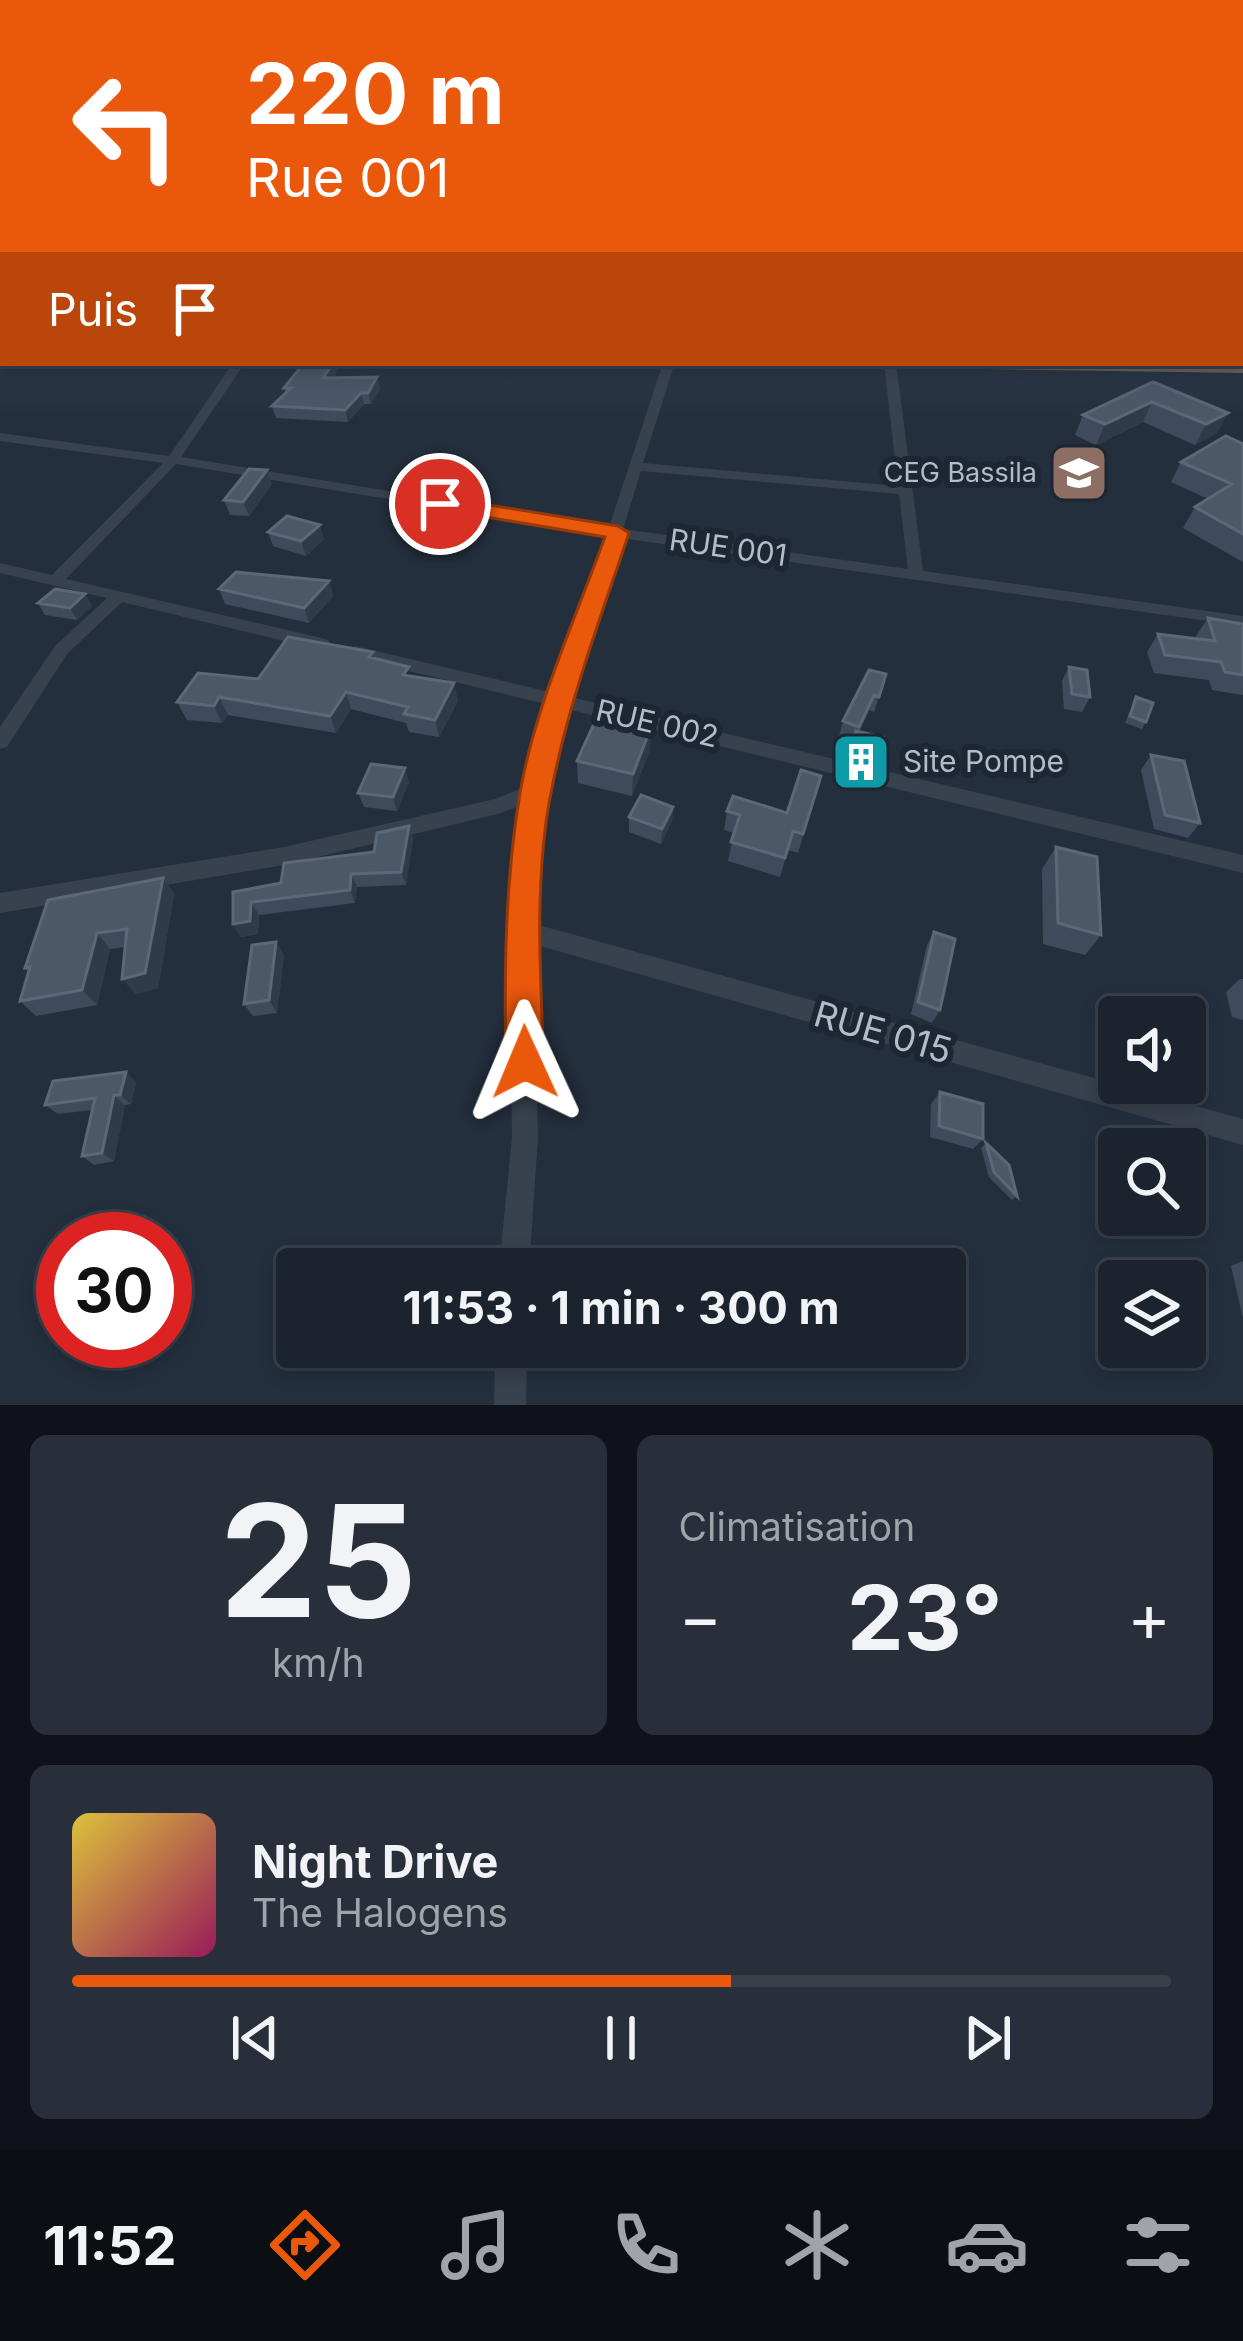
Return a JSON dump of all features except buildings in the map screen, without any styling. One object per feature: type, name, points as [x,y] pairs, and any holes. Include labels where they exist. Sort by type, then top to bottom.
[{"type":"street","points":[[55,581],[173,460],[237,366]]},
{"type":"street","points":[[516,1248],[526,1137],[523,931],[536,791],[560,701],[618,533],[668,366]]},
{"type":"street","points":[[890,366],[916,573]]},
{"type":"street","name":"RUE 001","points":[[0,436],[618,533],[1243,621]]},
{"type":"street","points":[[638,466],[907,491]]},
{"type":"street","name":"RUE 002","points":[[0,568],[1243,864]]},
{"type":"street","points":[[0,742],[61,650],[119,596]]},
{"type":"street","points":[[0,902],[284,856],[498,806],[536,791]]},
{"type":"street","name":"RUE 015","points":[[523,931],[1243,1132]]},
{"type":"street","points":[[510,1405],[511,1368]]},
{"type":"place","name":"CEG Bassila","points":[[1079,473]]},
{"type":"place","name":"Site Pompe","points":[[861,762]]},
{"type":"route","points":[[440,504],[618,533],[560,701],[536,791],[521,955],[525,1062]]}]
